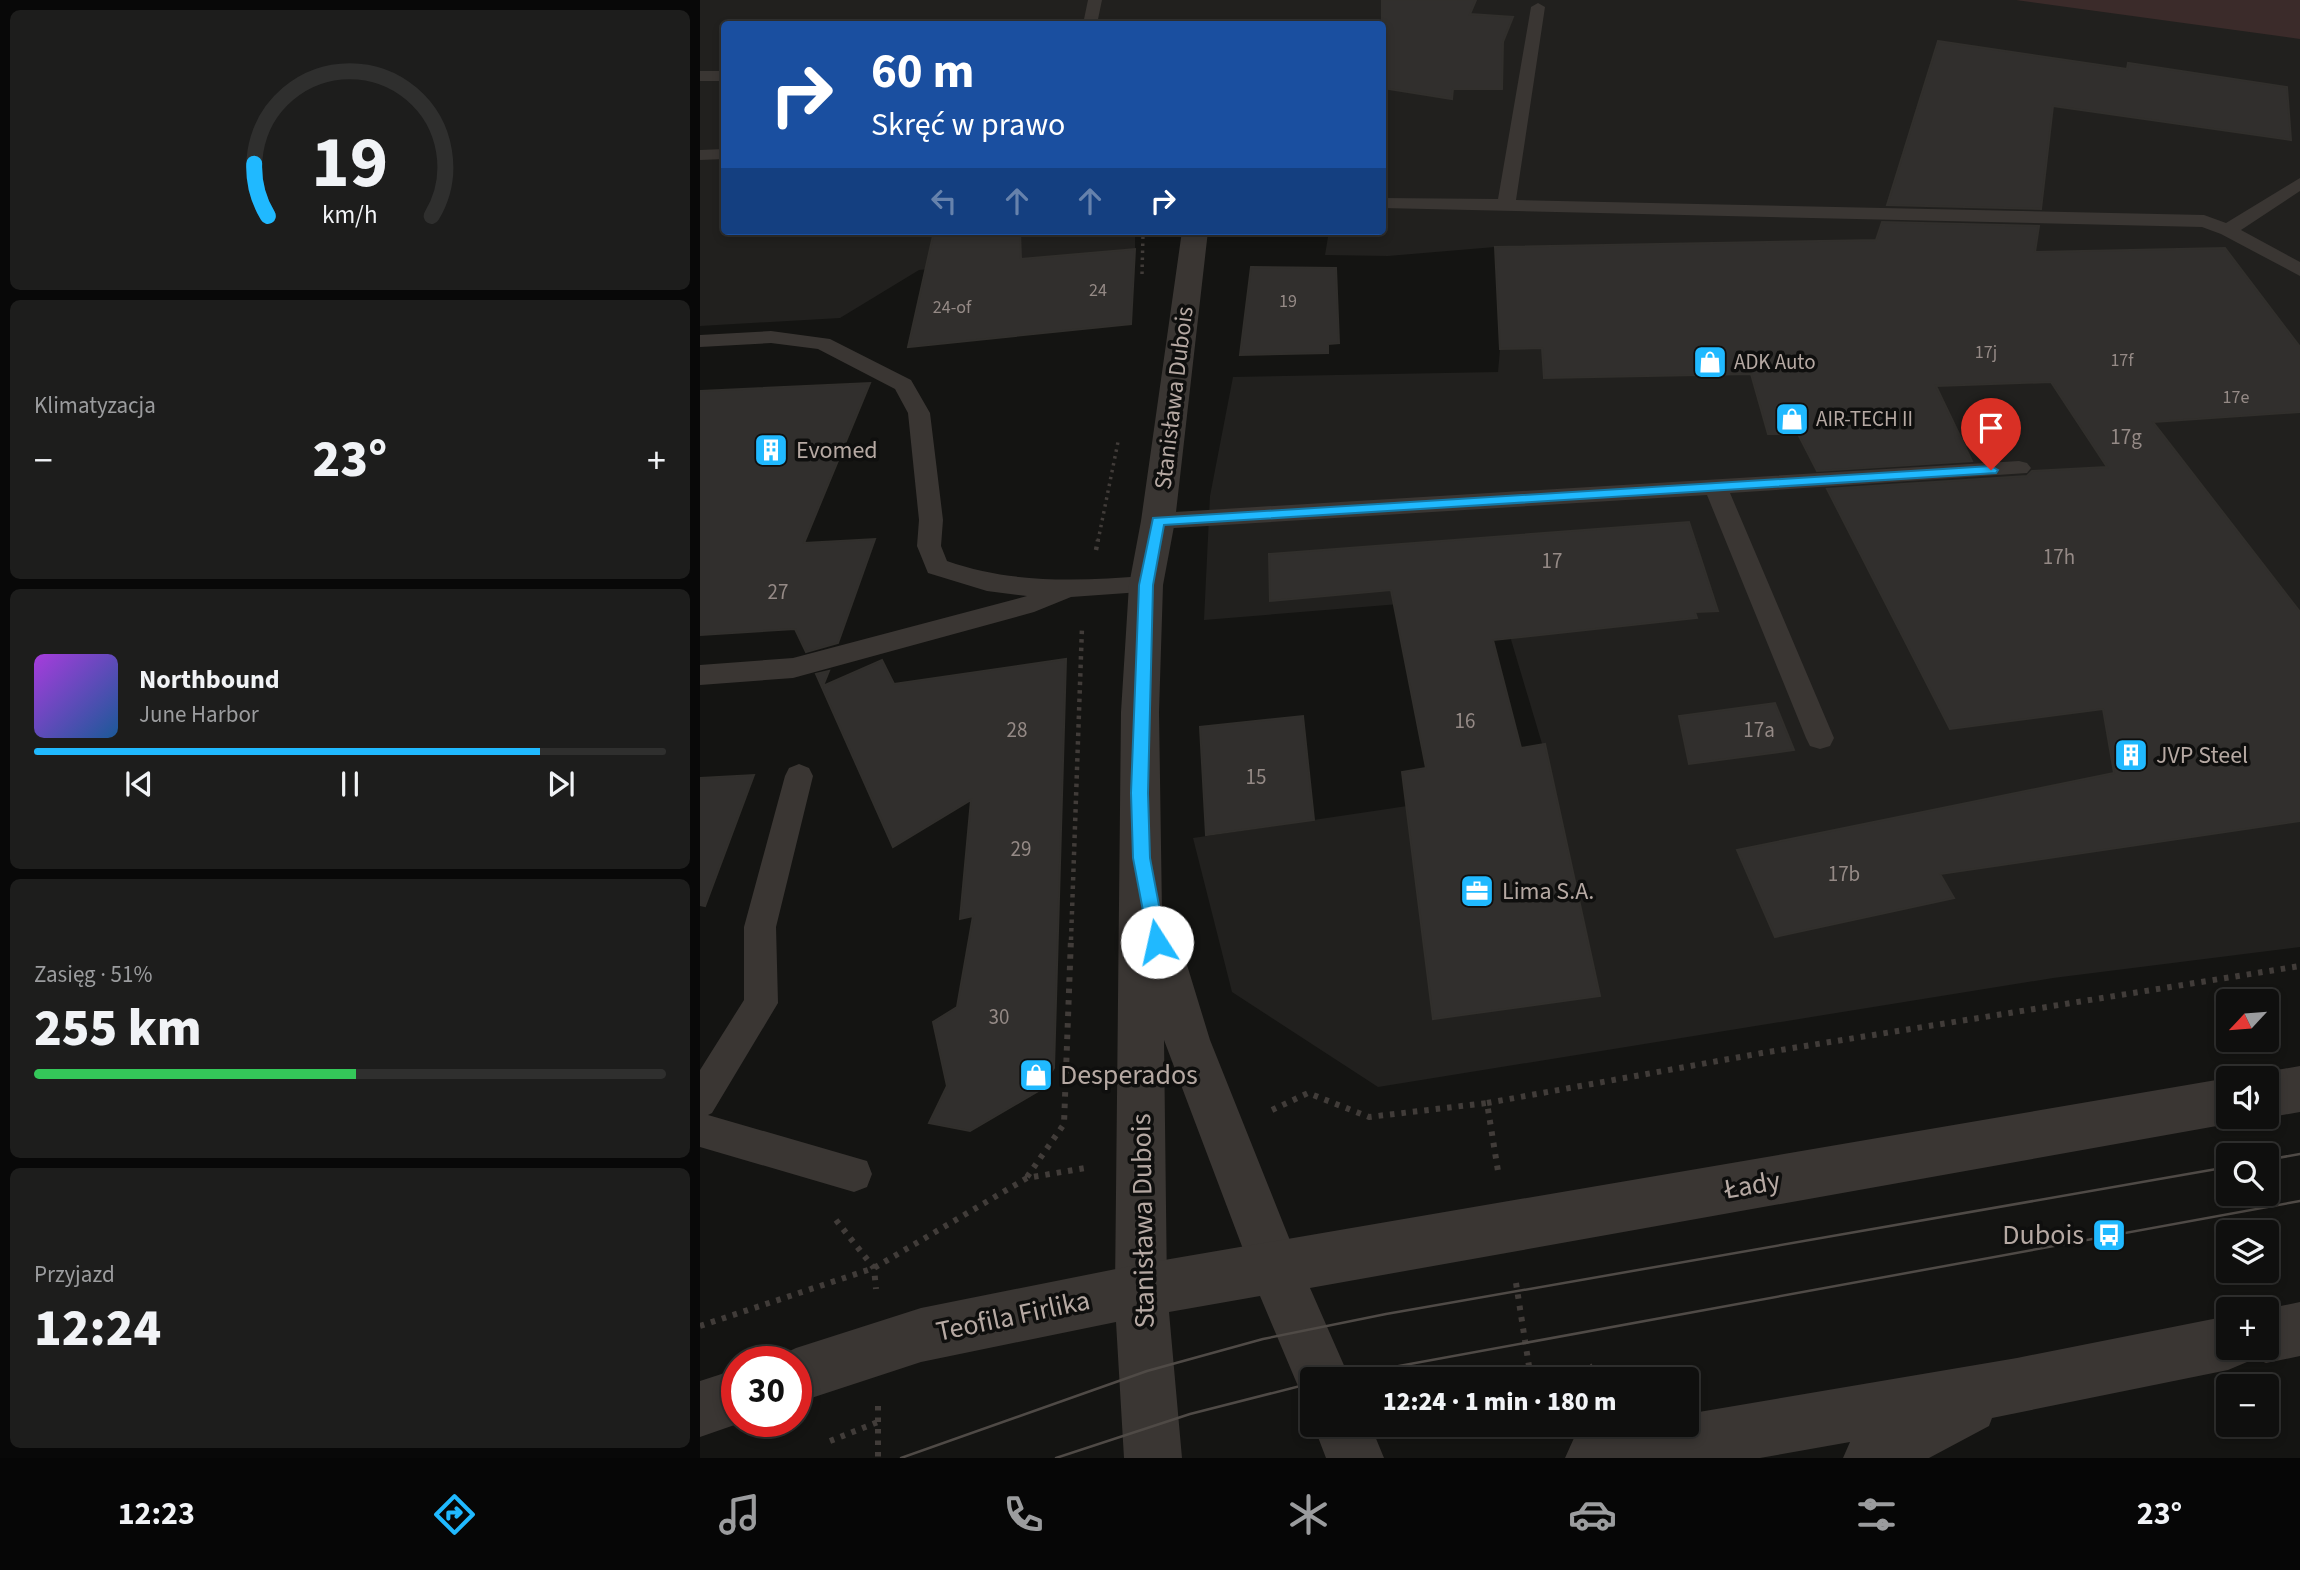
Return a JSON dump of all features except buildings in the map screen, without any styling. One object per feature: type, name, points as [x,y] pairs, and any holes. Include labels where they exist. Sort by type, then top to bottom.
[{"type":"street","name":"Stanisława Dubois","points":[[1153,1458],[1140,1290],[1140,712],[1146,585],[1158,521],[1194,235]]},
{"type":"street","name":"Stanisława Dubois","points":[[1141,858],[1157,942],[1170,986],[1222,1132],[1317,1367]]},
{"type":"street","points":[[2279,1093],[2300,1089]]},
{"type":"street","name":"Łady","points":[[1275,1268],[2216,1103]]},
{"type":"street","name":"Teofila Firlika","points":[[812,1371],[921,1335],[1140,1290],[1275,1268]]},
{"type":"street","points":[[2279,1333],[2300,1329]]},
{"type":"street","points":[[1594,1458],[2017,1386],[2216,1345]]},
{"type":"street","points":[[1872,1458],[1956,1412],[2017,1386]]},
{"type":"street","points":[[700,1409],[721,1402]]},
{"type":"street","points":[[1346,1437],[1355,1458]]},
{"type":"lane","points":[[1091,21],[1095,0]]},
{"type":"lane","points":[[1506,205],[1538,7]]},
{"type":"lane","points":[[700,76],[721,76]]},
{"type":"lane","points":[[700,155],[721,155]]},
{"type":"lane","points":[[2228,230],[2300,183]]},
{"type":"lane","points":[[1386,203],[2204,221],[2228,230],[2300,270]]},
{"type":"lane","points":[[700,341],[771,337],[823,343],[903,385],[919,413],[931,520],[929,546],[937,566],[962,577],[1063,591],[1146,585]]},
{"type":"lane","points":[[1158,521],[2019,468]]},
{"type":"lane","points":[[1716,488],[1820,738]]},
{"type":"lane","points":[[700,675],[793,668],[1034,603],[1063,591]]},
{"type":"lane","points":[[700,1101],[761,1003],[760,927],[799,775]]},
{"type":"lane","points":[[700,1130],[854,1174]]},
{"type":"path","points":[[1222,1132],[1308,1093],[1368,1116],[1487,1103],[1776,1051],[2300,966]]},
{"type":"path","points":[[1487,1103],[1493,1141]]},
{"type":"path","points":[[700,1326],[874,1268],[1027,1178]]},
{"type":"path","points":[[834,1218],[874,1268]]},
{"type":"path","points":[[831,1441],[878,1422]]},
{"type":"shaded area","points":[[700,0],[2070,0],[2300,32],[2300,947],[2053,978],[1378,1087],[1232,992],[1193,838],[1554,784],[1498,596],[1204,620],[1210,496],[1233,377],[1498,372],[1500,349],[1495,247],[1388,256],[1325,255],[1328,235],[1386,235],[1386,21],[721,21],[721,235],[1135,235],[1135,249],[919,270],[840,318],[700,326]]},
{"type":"shaded area","points":[[2016,0],[2300,0],[2300,39]]},
{"type":"tram line","points":[[2279,1158],[2300,1154]]},
{"type":"tram line","points":[[901,1458],[1147,1371],[1263,1339],[1386,1314],[2216,1169]]},
{"type":"tram line","points":[[1394,1367],[2300,1201]]},
{"type":"tram line","points":[[1056,1458],[1190,1414],[1300,1386]]},
{"type":"place","name":"ADK Auto","points":[[1710,362]]},
{"type":"place","name":"AIR-TECH II","points":[[1792,419]]},
{"type":"place","name":"Evomed","points":[[771,450]]},
{"type":"place","name":"JVP Steel","points":[[2131,755]]},
{"type":"place","name":"Lima S.A.","points":[[1477,891]]},
{"type":"place","name":"Desperados","points":[[1036,1075]]},
{"type":"place","name":"Dubois","points":[[2109,1235]]},
{"type":"route","points":[[1157,942],[1141,858],[1139,793],[1146,585],[1158,521],[1991,470]]}]
